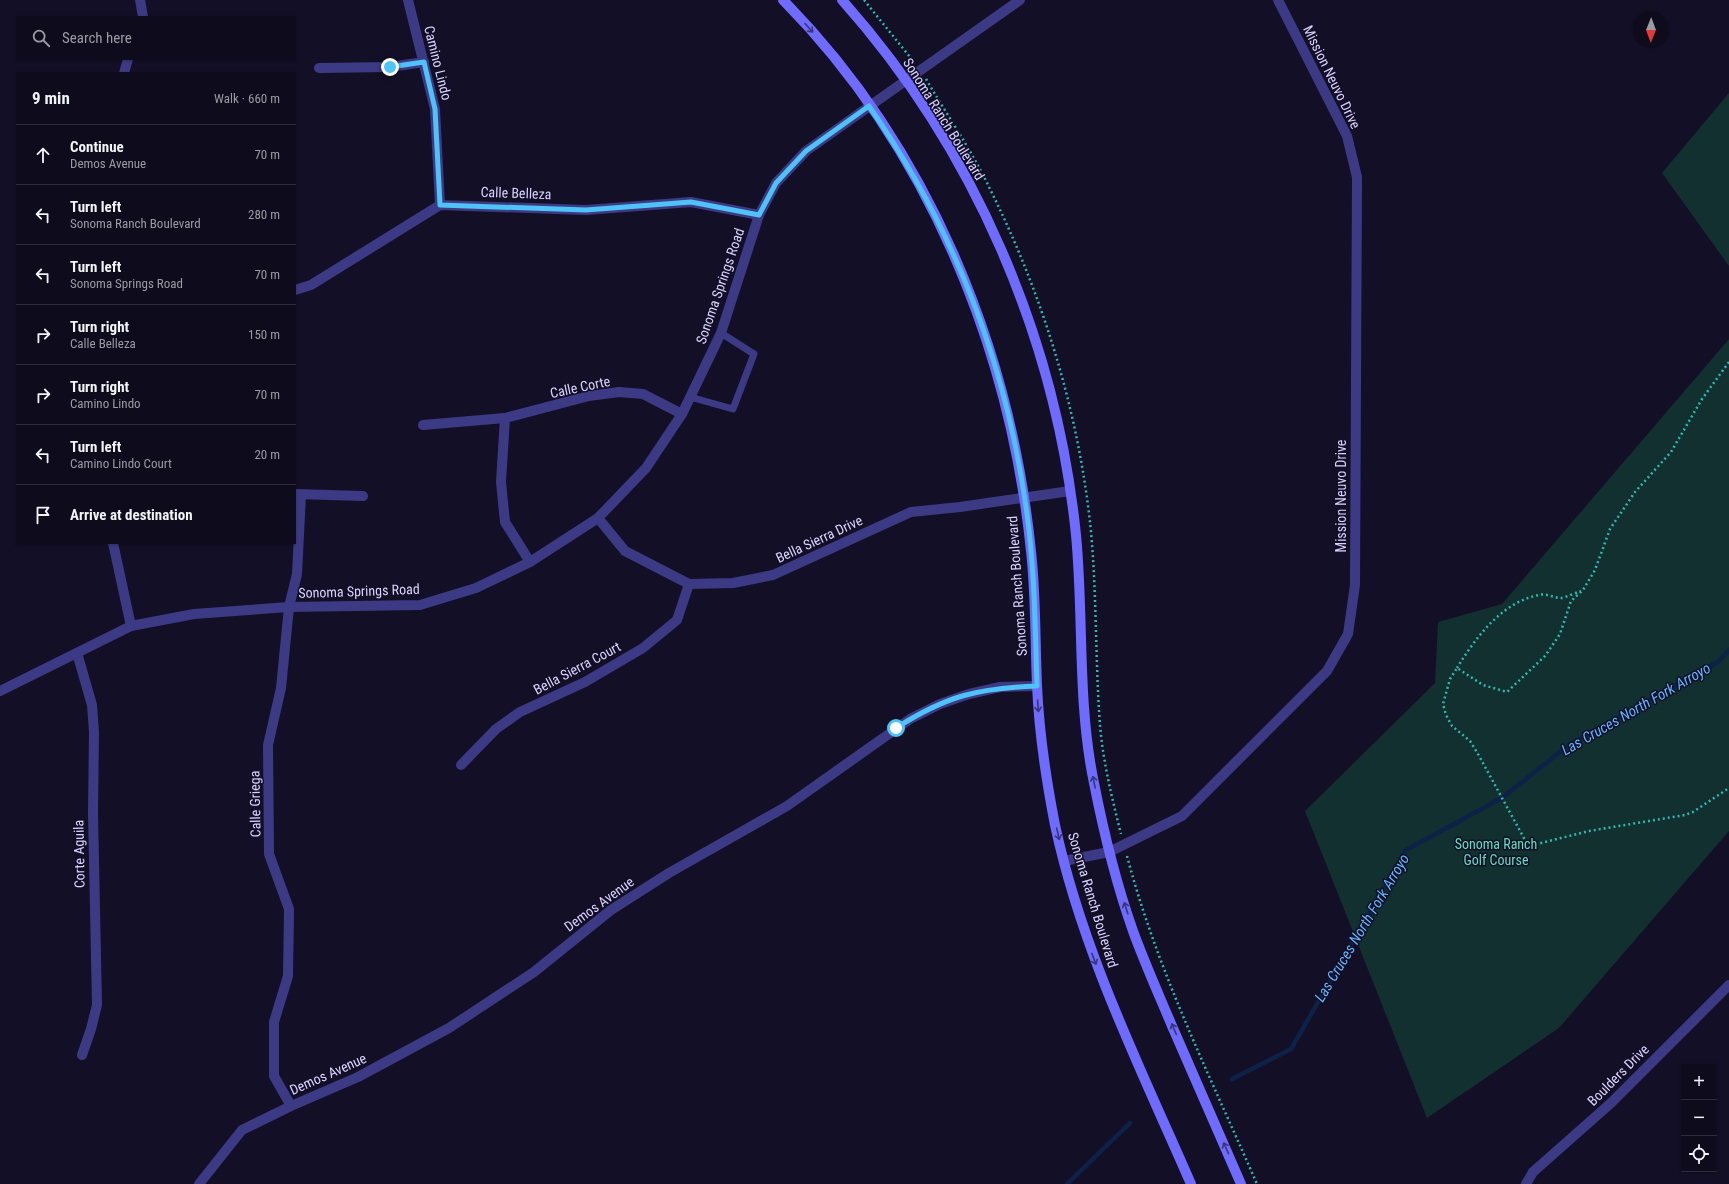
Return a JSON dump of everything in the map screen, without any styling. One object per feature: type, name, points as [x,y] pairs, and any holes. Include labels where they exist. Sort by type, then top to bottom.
[{"type":"main road","name":"Sonoma Ranch Boulevard","points":[[783,0],[829,52],[869,106],[896,146],[927,199],[948,240],[969,289],[988,341],[1004,394],[1025,498],[1034,583],[1037,686],[1046,772],[1064,861],[1095,960],[1191,1184]]},
{"type":"main road","name":"Sonoma Ranch Boulevard","points":[[842,0],[906,82],[930,118],[968,181],[1014,279],[1033,330],[1048,381],[1062,439],[1070,491],[1078,565],[1082,672],[1089,752],[1093,779],[1109,852],[1126,910],[1144,960],[1241,1184]]},
{"type":"street","points":[[140,0],[143,16]]},
{"type":"street","name":"Camino Lindo","points":[[408,0],[435,109],[440,205]]},
{"type":"street","name":"Sonoma Springs Road","points":[[0,691],[131,626],[194,614],[289,607],[420,605],[476,588],[530,562],[598,518],[646,468],[682,414],[721,333],[759,215],[776,183],[806,151],[869,106],[906,82],[1020,0]]},
{"type":"street","name":"Mission Neuvo Drive","points":[[1064,861],[1109,852],[1182,816],[1327,671],[1348,634],[1355,585],[1357,177],[1347,136],[1278,0]]},
{"type":"street","points":[[124,72],[128,60]]},
{"type":"street","points":[[319,68],[390,67],[424,62]]},
{"type":"street","name":"Calle Belleza","points":[[440,205],[586,210],[691,202],[759,215]]},
{"type":"street","points":[[296,290],[311,285],[440,205]]},
{"type":"street","name":"Calle Corte","points":[[423,425],[505,418],[589,396],[619,392],[643,394],[682,414]]},
{"type":"street","points":[[505,418],[501,482],[505,522],[530,562]]},
{"type":"street","name":"Bella Sierra Drive","points":[[598,518],[625,551],[689,584],[733,583],[773,575],[911,512],[1070,491]]},
{"type":"street","points":[[298,494],[363,496]]},
{"type":"street","name":"Calle Griega","points":[[291,1106],[274,1076],[274,1022],[288,976],[289,909],[269,854],[268,745],[281,688],[289,607],[297,574],[298,494]]},
{"type":"street","points":[[113,544],[131,626]]},
{"type":"street","name":"Bella Sierra Court","points":[[461,765],[496,729],[520,712],[585,682],[643,648],[677,620],[689,584]]},
{"type":"street","name":"Corte Aguila","points":[[77,653],[92,705],[94,732],[93,813],[97,1005],[82,1055]]},
{"type":"street","name":"Demos Avenue","points":[[199,1184],[242,1130],[291,1106],[358,1077],[449,1028],[534,972],[611,910],[787,806],[881,738],[925,711],[954,698],[984,690],[1037,686]]},
{"type":"street","name":"Boulders Drive","points":[[1526,1184],[1533,1172],[1611,1103],[1729,985]]},
{"type":"lane","points":[[690,397],[732,409],[754,354],[721,333]]},
{"type":"path","points":[[1457,668],[1483,685],[1507,692],[1545,656],[1560,634],[1571,601],[1583,590],[1595,570],[1610,529],[1635,492],[1670,452],[1702,399],[1729,362]]},
{"type":"path","points":[[1583,590],[1560,598],[1541,594],[1524,599],[1493,620],[1474,641],[1450,679],[1443,704],[1446,716],[1452,726],[1474,747],[1525,840],[1531,844],[1537,844],[1595,830],[1689,814],[1729,788]]},
{"type":"green space","points":[[1729,93],[1729,266],[1662,173]]},
{"type":"green space","name":"Sonoma Ranch Golf Course","points":[[1729,339],[1729,831],[1559,1028],[1427,1118],[1305,811],[1435,683],[1438,622],[1502,604]]},
{"type":"waterway","name":"Las Cruces North Fork Arroyo","points":[[1232,1079],[1291,1049],[1406,850],[1502,798],[1570,744],[1718,662],[1729,650]]},
{"type":"waterway","name":"Las Cruces North Fork Arroyo","points":[[1067,1184],[1130,1123]]},
{"type":"route","points":[[390,67],[424,62],[435,109],[440,205],[586,210],[691,202],[759,215],[776,183],[806,151],[869,106],[886,129],[936,216],[969,289],[988,341],[1004,394],[1016,448],[1027,514],[1034,583],[1037,686],[984,690],[954,698],[925,711],[896,728]]}]
